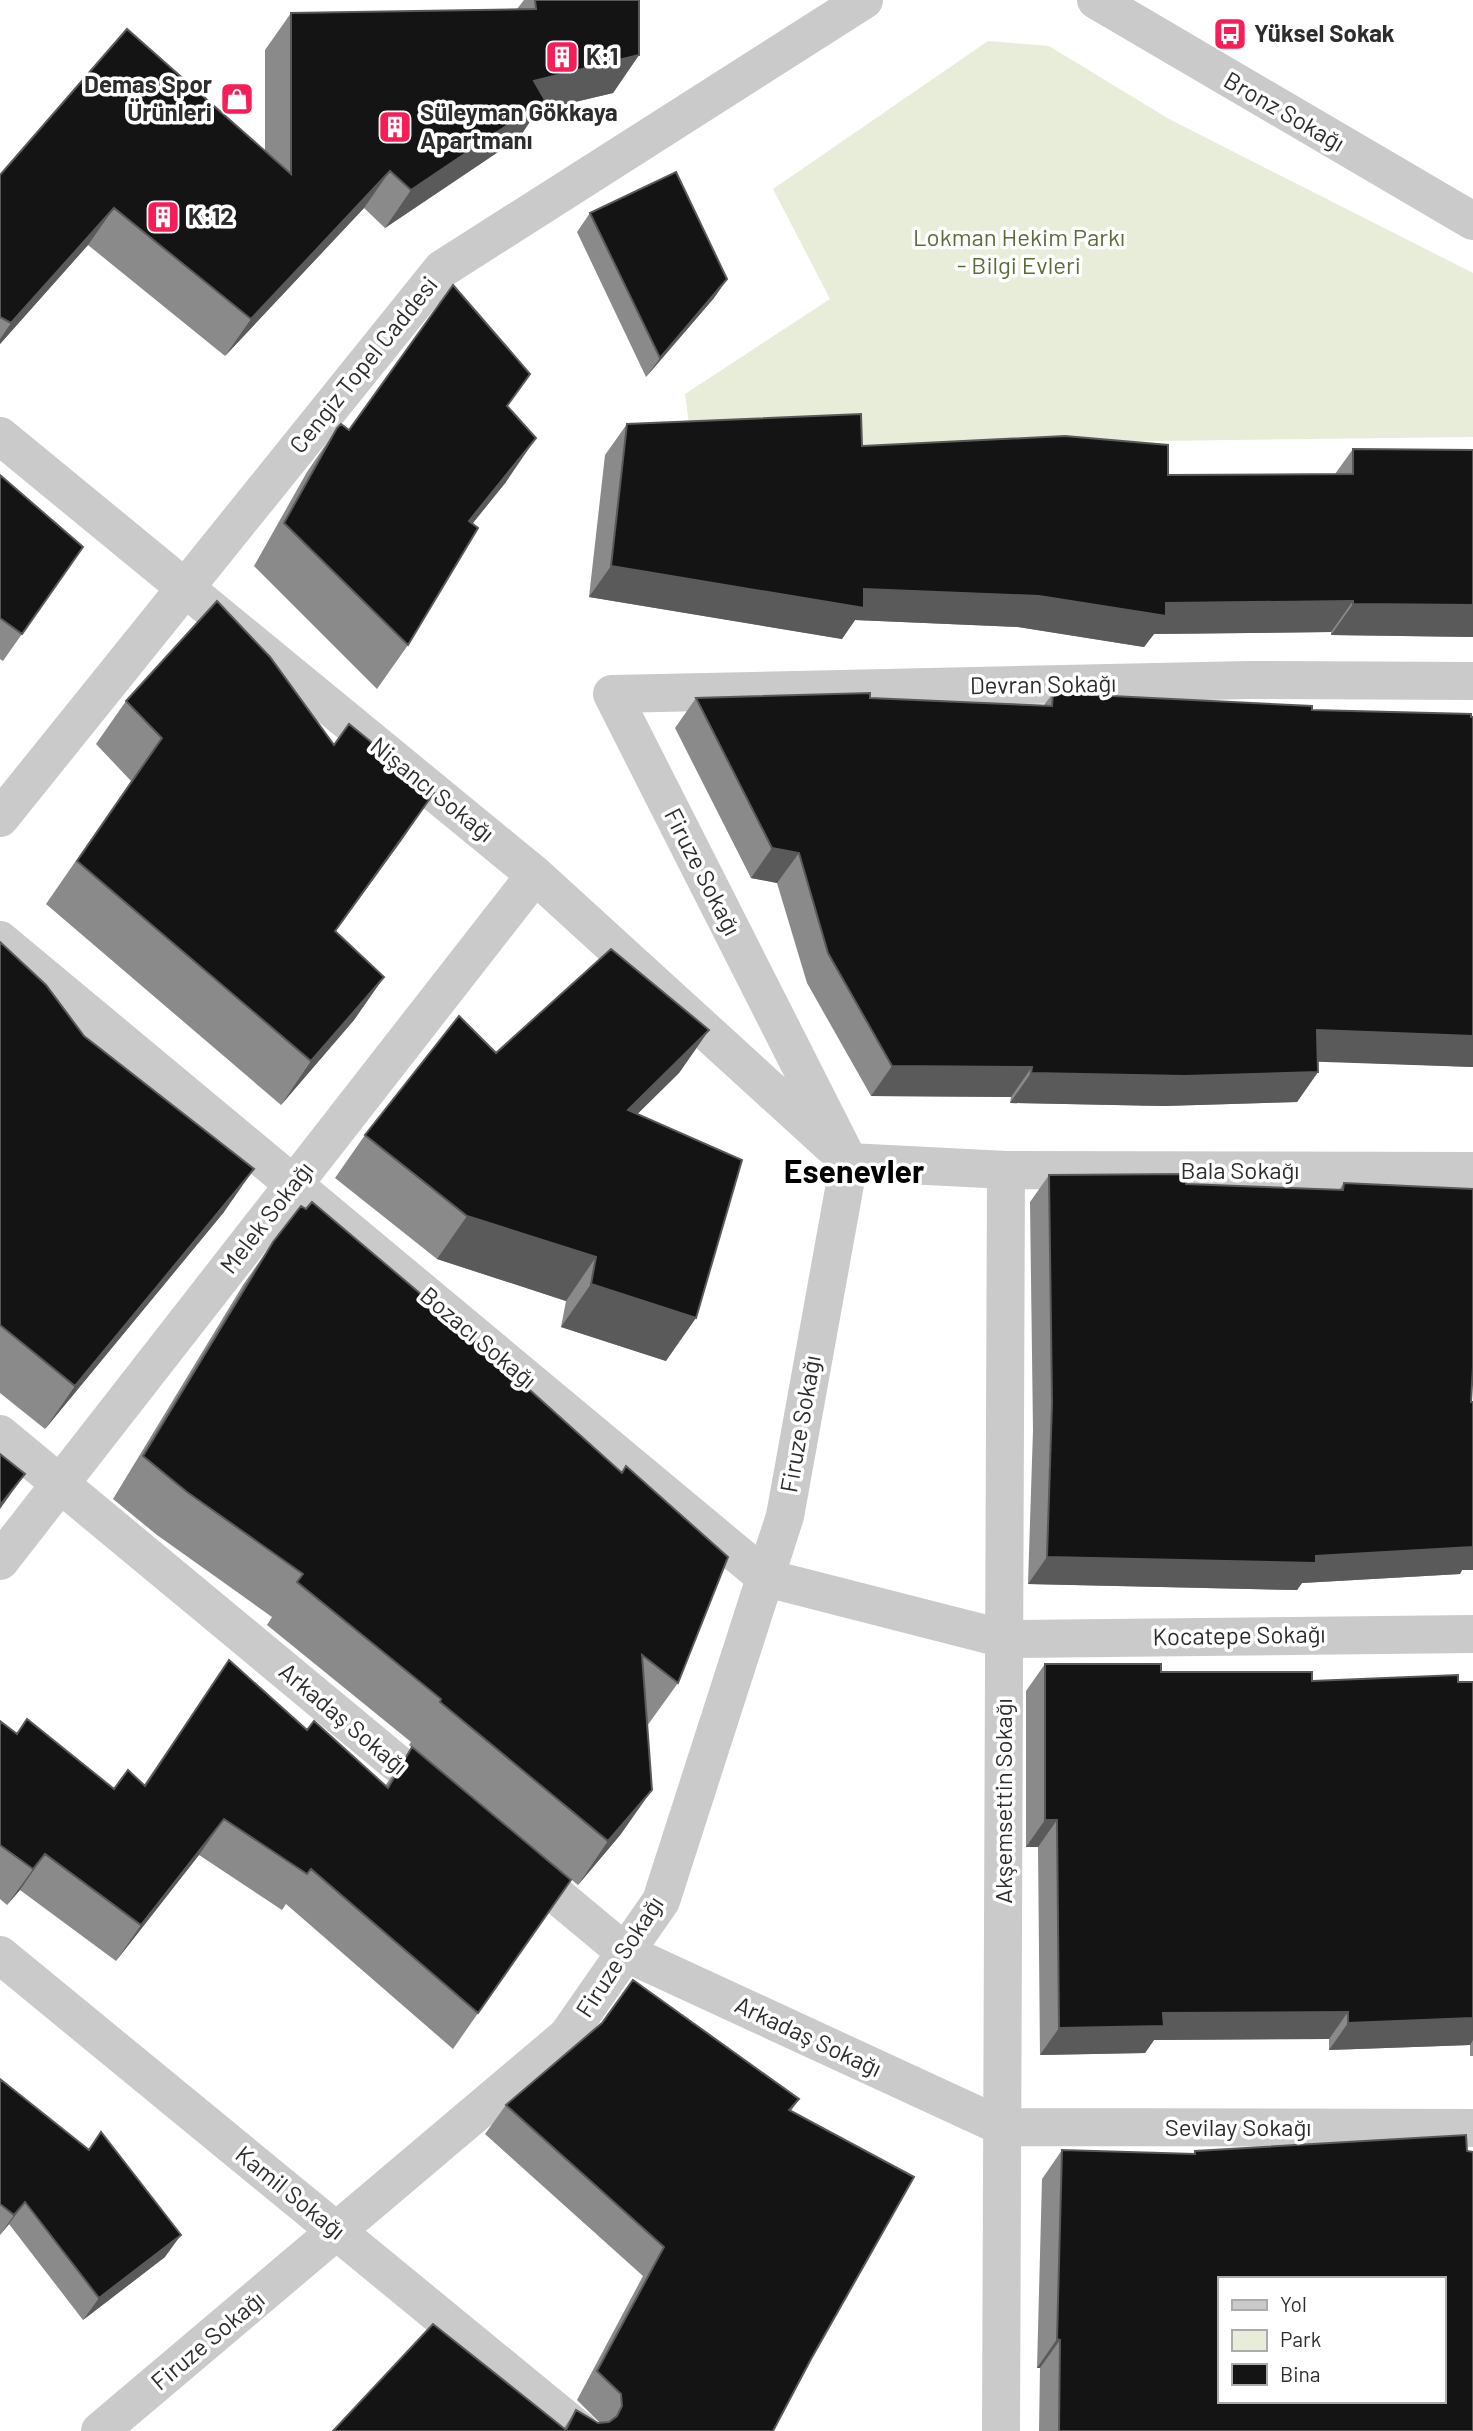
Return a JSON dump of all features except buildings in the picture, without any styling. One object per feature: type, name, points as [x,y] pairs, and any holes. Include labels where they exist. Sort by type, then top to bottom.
[{"type":"street","name":"Cengiz Topel Caddesi","points":[[0,818],[442,269],[864,0]]},
{"type":"street","name":"Bronz Sokağı","points":[[1096,0],[1473,221]]},
{"type":"street","name":"Nişancı Sokağı","points":[[0,436],[535,875],[849,1162]]},
{"type":"street","name":"Devran Sokağı","points":[[612,694],[1235,680],[1473,681]]},
{"type":"street","name":"Firuze Sokağı","points":[[100,2431],[568,2036],[661,1901],[785,1516],[849,1162],[612,694]]},
{"type":"street","name":"Melek Sokağı","points":[[0,1561],[535,875]]},
{"type":"street","name":"Bozacı Sokağı","points":[[0,940],[765,1578],[1005,1639]]},
{"type":"street","points":[[849,1162],[1006,1170]]},
{"type":"street","name":"Bala Sokağı","points":[[1006,1170],[1473,1171]]},
{"type":"street","name":"Akşemsettin Sokağı","points":[[1001,2431],[1006,1170]]},
{"type":"street","name":"Arkadaş Sokağı","points":[[0,1434],[626,1953],[1003,2127]]},
{"type":"street","name":"Kocatepe Sokağı","points":[[1005,1639],[1473,1634]]},
{"type":"street","name":"Kamil Sokağı","points":[[0,1955],[580,2431]]},
{"type":"street","name":"Sevilay Sokağı","points":[[1003,2127],[1473,2128]]},
{"type":"green space","name":"Lokman Hekim Parkı - Bilgi Evleri","points":[[988,41],[1049,46],[1169,119],[1473,273],[1473,437],[692,447],[685,394],[830,299],[773,189]]},
{"type":"place","name":"Yüksel Sokak","points":[[1230,34]]},
{"type":"place","name":"K:1","points":[[562,57]]},
{"type":"place","name":"Demas Spor Ürünleri","points":[[237,99]]},
{"type":"place","name":"Süleyman Gökkaya Apartmanı","points":[[395,127]]},
{"type":"place","name":"K:12","points":[[163,217]]},
{"type":"district","name":"Esenevler","points":[[854,1172]]}]
